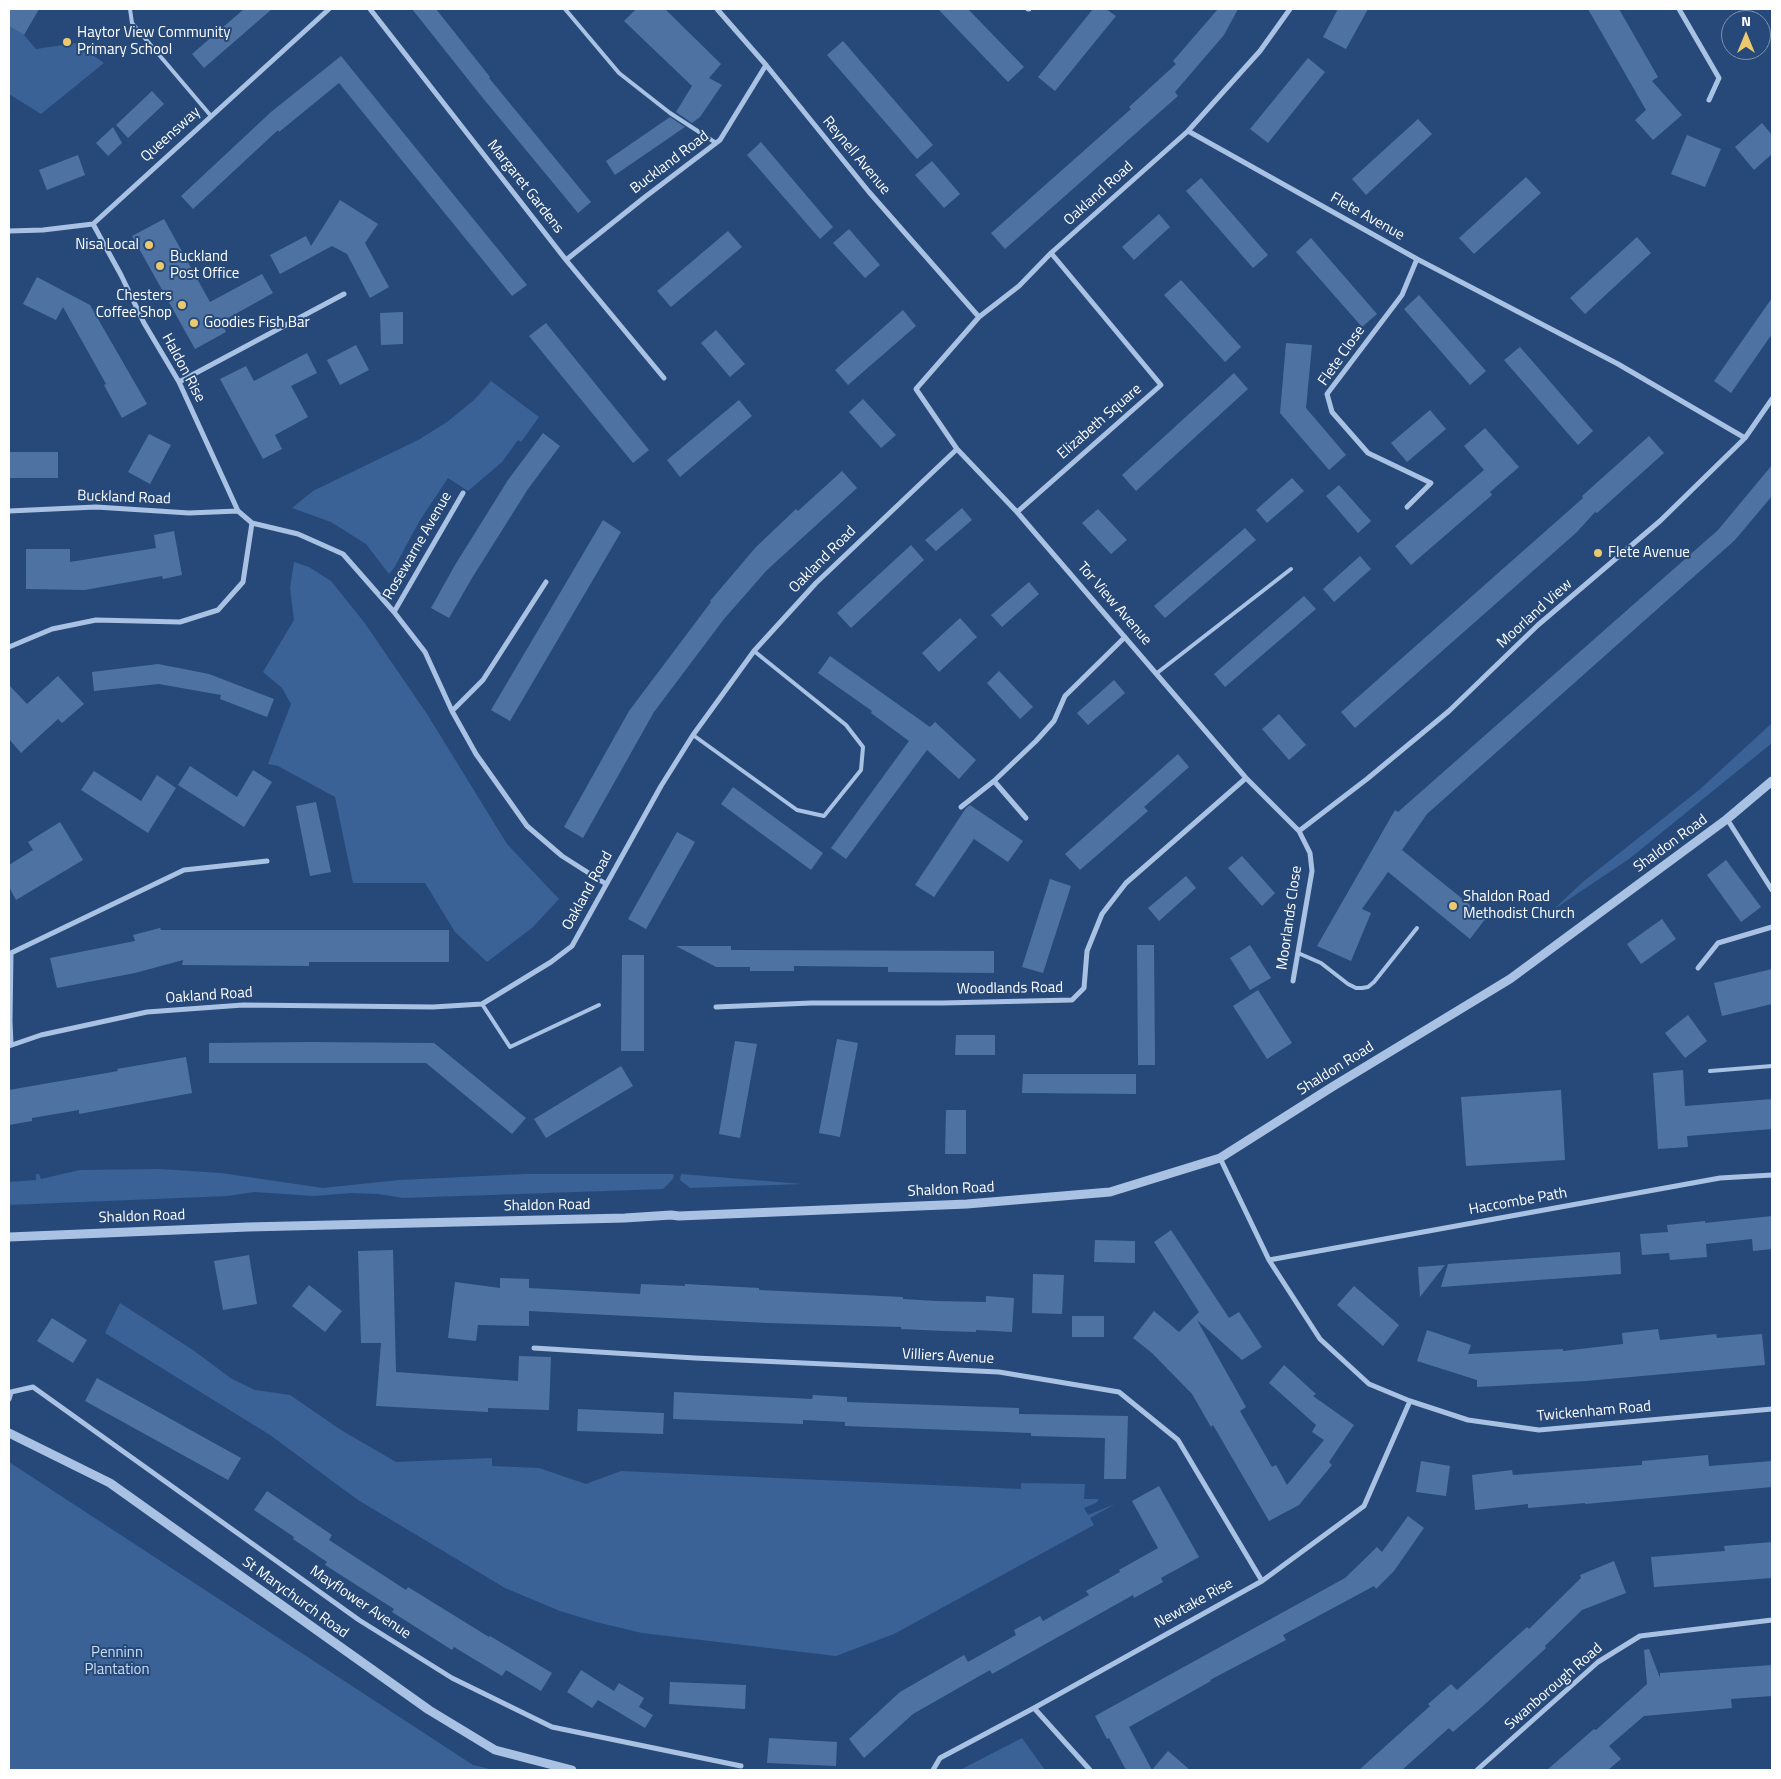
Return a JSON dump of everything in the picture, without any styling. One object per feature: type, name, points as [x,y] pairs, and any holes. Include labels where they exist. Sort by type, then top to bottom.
[{"type":"street","name":"Queensway","points":[[92,224],[329,9]]},
{"type":"street","name":"Margaret Gardens","points":[[370,9],[566,260],[664,378]]},
{"type":"street","name":"Reynell Avenue","points":[[717,9],[766,65],[869,192],[979,317]]},
{"type":"street","name":"Oakland Road","points":[[916,389],[979,317],[1019,286],[1051,253],[1188,131],[1260,51],[1290,9]]},
{"type":"street","points":[[1679,9],[1719,78],[1710,100]]},
{"type":"street","name":"Buckland Road","points":[[566,260],[645,197],[716,144],[766,65]]},
{"type":"street","name":"Flete Avenue","points":[[1188,131],[1417,259],[1618,364],[1745,438]]},
{"type":"street","points":[[9,231],[43,230],[92,224]]},
{"type":"street","name":"Haldon Rise","points":[[92,224],[121,275],[144,323],[179,382],[238,511],[252,523]]},
{"type":"street","name":"Elizabeth Square","points":[[1018,512],[1161,385],[1051,253]]},
{"type":"street","name":"Flete Close","points":[[1407,506],[1431,482],[1368,453],[1332,412],[1327,394],[1402,296],[1417,259]]},
{"type":"street","points":[[179,382],[344,294]]},
{"type":"street","name":"Tor View Avenue","points":[[916,389],[957,449],[1018,512],[1246,778],[1299,831]]},
{"type":"street","name":"Moorland View","points":[[1299,831],[1367,779],[1449,711],[1538,625],[1660,521],[1745,438],[1772,399]]},
{"type":"street","name":"Oakland Road","points":[[267,861],[184,870],[11,953],[10,1046],[41,1035],[148,1012],[242,1005],[433,1007],[482,1004],[551,962],[572,946],[661,786],[693,735],[754,651],[816,583],[957,449]]},
{"type":"street","name":"Rosewarne Avenue","points":[[394,612],[463,493]]},
{"type":"street","name":"Buckland Road","points":[[9,511],[96,507],[189,514],[238,511]]},
{"type":"street","points":[[9,647],[52,629],[96,620],[180,622],[218,610],[242,582],[252,523]]},
{"type":"street","name":"Rosewarne Avenue","points":[[252,523],[298,534],[343,554],[394,612],[425,652],[452,711],[476,754],[527,826],[562,856],[606,884]]},
{"type":"street","points":[[452,711],[483,680],[546,582]]},
{"type":"street","points":[[961,807],[994,780],[1054,721],[1065,696],[1125,637]]},
{"type":"street","name":"Woodlands Road","points":[[716,1006],[1072,1000],[1084,988],[1087,950],[1102,914],[1126,883],[1246,778]]},
{"type":"street","points":[[994,780],[1026,818]]},
{"type":"street","name":"Shaldon Road","points":[[9,1236],[248,1227],[678,1216],[967,1204],[1110,1192],[1220,1158],[1332,1087],[1510,979],[1727,819],[1772,781]]},
{"type":"street","points":[[1727,819],[1772,887]]},
{"type":"street","name":"Moorlands Close","points":[[1293,981],[1312,871],[1310,853],[1299,831]]},
{"type":"street","points":[[1698,968],[1718,942],[1772,927]]},
{"type":"street","name":"Twickenham Road","points":[[1220,1158],[1269,1260],[1320,1339],[1369,1384],[1410,1401],[1468,1420],[1539,1430],[1772,1409]]},
{"type":"street","name":"Haccombe Path","points":[[1269,1260],[1720,1178],[1772,1175]]},
{"type":"street","name":"Villiers Avenue","points":[[534,1348],[695,1358],[999,1372],[1118,1392],[1178,1440],[1262,1581]]},
{"type":"street","name":"Mayflower Avenue","points":[[9,1399],[11,1392],[33,1387],[359,1620],[452,1678],[552,1727],[741,1766]]},
{"type":"street","name":"Newtake Rise","points":[[933,1770],[940,1758],[1262,1581],[1364,1506],[1410,1401]]},
{"type":"street","name":"St Marychurch Road","points":[[9,1433],[110,1482],[428,1710],[495,1750],[572,1770]]},
{"type":"street","name":"Swanborough Road","points":[[1477,1770],[1598,1662],[1640,1636],[1772,1620]]},
{"type":"street","points":[[1034,1708],[1090,1770]]},
{"type":"lane","points":[[130,9],[132,23],[211,116]]},
{"type":"lane","points":[[565,9],[619,73],[716,144]]},
{"type":"lane","points":[[1157,673],[1290,569]]},
{"type":"lane","points":[[693,735],[797,810],[824,816],[860,770],[863,747],[846,724],[754,651]]},
{"type":"lane","points":[[1298,953],[1321,963],[1356,988],[1368,987],[1417,928]]},
{"type":"lane","points":[[482,1004],[510,1046],[598,1006]]},
{"type":"lane","points":[[1710,1070],[1772,1066]]},
{"type":"green space","points":[[9,26],[24,35],[36,49],[76,43],[104,63],[41,114],[9,94]]},
{"type":"green space","points":[[491,381],[539,417],[521,442],[518,440],[502,462],[468,491],[448,478],[420,520],[389,574],[366,544],[331,522],[292,508],[313,491],[420,439],[447,422],[474,400]]},
{"type":"green space","points":[[294,562],[309,567],[331,581],[364,622],[427,714],[507,844],[559,899],[532,928],[487,962],[455,932],[425,883],[353,883],[335,797],[278,766],[268,764],[291,704],[282,688],[263,672],[294,620],[290,588]]},
{"type":"green space","points":[[1772,723],[1772,743],[1629,859],[1553,910],[1584,881],[1699,790]]},
{"type":"green space","points":[[160,1169],[221,1173],[323,1188],[399,1180],[525,1174],[674,1174],[673,1179],[663,1189],[403,1198],[378,1194],[351,1193],[314,1196],[254,1192],[228,1196],[9,1205],[9,1182],[36,1180],[36,1174],[39,1174],[41,1179],[80,1170]]},
{"type":"green space","points":[[681,1174],[803,1184],[690,1188],[680,1180]]},
{"type":"green space","points":[[120,1303],[193,1350],[232,1379],[255,1390],[290,1395],[341,1430],[396,1462],[492,1458],[492,1466],[539,1468],[586,1484],[621,1471],[1021,1489],[1021,1483],[1085,1484],[1084,1499],[1099,1499],[1096,1503],[1084,1508],[1088,1515],[1115,1504],[1090,1518],[1094,1525],[894,1634],[836,1656],[642,1633],[560,1611],[505,1588],[358,1500],[270,1435],[105,1333]]},
{"type":"green space","name":"Penninn Plantation","points":[[9,1462],[473,1765],[494,1770],[9,1770]]},
{"type":"green space","points":[[1022,1738],[1045,1770],[960,1770]]},
{"type":"building","points":[[9,9],[39,9],[24,35],[9,26]]},
{"type":"building","points":[[244,9],[272,9],[204,68],[192,54]]},
{"type":"building","points":[[412,9],[436,9],[489,78],[591,202],[578,213]]},
{"type":"building","points":[[636,9],[665,9],[721,64],[709,78],[722,85],[700,117],[692,123],[676,112],[692,86],[624,21]]},
{"type":"building","points":[[938,9],[968,9],[1024,67],[1008,82]]},
{"type":"building","points":[[1093,9],[1106,9],[1116,16],[1055,91],[1038,77]]},
{"type":"building","points":[[1218,9],[1238,9],[1224,35],[1175,92],[1178,96],[1005,249],[991,233],[1131,109],[1129,107],[1176,64],[1173,61]]},
{"type":"building","points":[[1338,9],[1368,9],[1346,49],[1323,37]]},
{"type":"building","points":[[1588,9],[1619,9],[1658,77],[1652,81],[1682,115],[1653,140],[1635,120],[1646,110]]},
{"type":"building","points":[[843,41],[933,145],[917,159],[827,55]]},
{"type":"building","points":[[341,56],[527,285],[512,296],[339,83],[279,132],[278,130],[193,209],[181,196],[271,112]]},
{"type":"building","points":[[1308,58],[1325,72],[1268,143],[1250,129]]},
{"type":"building","points":[[152,91],[164,104],[128,138],[116,125]]},
{"type":"building","points":[[670,117],[685,127],[615,175],[606,161]]},
{"type":"building","points":[[1418,119],[1432,134],[1366,195],[1352,179]]},
{"type":"building","points":[[1762,123],[1772,135],[1772,154],[1754,170],[1735,147]]},
{"type":"building","points":[[113,127],[122,143],[108,156],[96,143]]},
{"type":"building","points":[[1687,135],[1721,149],[1705,187],[1671,174]]},
{"type":"building","points":[[761,142],[833,227],[820,239],[747,155]]},
{"type":"building","points":[[78,155],[85,175],[47,190],[39,170]]},
{"type":"building","points":[[932,161],[960,194],[944,208],[915,175]]},
{"type":"building","points":[[1526,177],[1541,193],[1474,254],[1459,238]]},
{"type":"building","points":[[1201,178],[1268,255],[1253,268],[1186,191]]},
{"type":"building","points":[[340,200],[378,224],[365,243],[389,287],[370,298],[347,254],[332,246],[280,274],[270,255],[306,236],[311,246]]},
{"type":"building","points":[[1159,214],[1170,227],[1134,260],[1122,247]]},
{"type":"building","points":[[164,219],[210,302],[262,274],[273,293],[221,322],[226,332],[195,349],[132,236]]},
{"type":"building","points":[[849,229],[880,265],[865,278],[833,243]]},
{"type":"building","points":[[728,231],[742,247],[671,307],[657,291]]},
{"type":"building","points":[[1637,237],[1651,253],[1585,314],[1570,298]]},
{"type":"building","points":[[1311,238],[1377,314],[1362,327],[1296,252]]},
{"type":"building","points":[[37,277],[90,305],[147,404],[122,418],[104,385],[106,384],[63,307],[56,320],[23,304]]},
{"type":"building","points":[[1181,280],[1241,347],[1225,362],[1164,295]]},
{"type":"building","points":[[1419,295],[1486,371],[1470,385],[1404,309]]},
{"type":"building","points":[[1772,298],[1772,334],[1731,393],[1714,381]]},
{"type":"building","points":[[903,310],[916,326],[848,385],[835,370]]},
{"type":"building","points":[[403,312],[403,344],[381,345],[380,313]]},
{"type":"building","points":[[546,323],[649,450],[633,463],[529,336]]},
{"type":"building","points":[[716,330],[745,364],[730,377],[701,343]]},
{"type":"building","points":[[1286,343],[1312,345],[1306,408],[1346,455],[1329,470],[1280,413]]},
{"type":"building","points":[[356,345],[369,370],[340,385],[327,360]]},
{"type":"building","points":[[1520,347],[1593,431],[1578,445],[1504,360]]},
{"type":"building","points":[[307,353],[317,373],[291,386],[308,417],[275,435],[282,449],[263,459],[220,379],[246,366],[254,381]]},
{"type":"building","points":[[1234,373],[1248,389],[1136,491],[1122,475]]},
{"type":"building","points":[[863,399],[896,435],[881,448],[849,412]]},
{"type":"building","points":[[739,400],[752,416],[680,477],[667,460]]},
{"type":"building","points":[[1430,410],[1446,429],[1407,462],[1391,443]]},
{"type":"building","points":[[1485,428],[1519,467],[1490,492],[1492,495],[1411,565],[1395,546],[1484,470],[1464,446]]},
{"type":"building","points":[[543,433],[560,446],[528,489],[449,618],[431,608],[455,565],[508,480]]},
{"type":"building","points":[[149,434],[171,445],[150,484],[128,472]]},
{"type":"building","points":[[1649,436],[1664,453],[1597,513],[1595,512],[1577,532],[1355,728],[1341,712],[1583,498],[1582,496]]},
{"type":"building","points":[[9,452],[58,452],[58,478],[9,478]]},
{"type":"building","points":[[1772,465],[1772,496],[1735,540],[1427,814],[1402,850],[1486,918],[1470,939],[1388,872],[1362,909],[1371,913],[1351,961],[1317,946],[1395,810],[1398,812],[1718,530]]},
{"type":"building","points":[[842,471],[857,488],[767,570],[724,619],[654,712],[583,838],[564,827],[629,711],[710,601],[756,547],[796,509],[798,511]]},
{"type":"building","points":[[1292,478],[1304,491],[1267,523],[1256,510]]},
{"type":"building","points":[[1339,485],[1371,521],[1358,533],[1326,496]]},
{"type":"building","points":[[962,508],[972,520],[936,551],[925,540]]},
{"type":"building","points":[[1098,509],[1127,540],[1111,554],[1082,523]]},
{"type":"building","points":[[603,520],[621,532],[510,721],[491,710]]},
{"type":"building","points":[[1245,528],[1256,540],[1165,618],[1154,606]]},
{"type":"building","points":[[174,531],[182,575],[163,579],[162,576],[85,590],[26,589],[26,549],[70,549],[70,562],[156,548],[154,535]]},
{"type":"building","points":[[911,545],[924,560],[851,628],[837,613]]},
{"type":"building","points":[[1360,556],[1371,569],[1334,602],[1323,589]]},
{"type":"building","points":[[1029,582],[1039,594],[1002,627],[991,615]]},
{"type":"building","points":[[1304,596],[1316,609],[1225,687],[1214,674]]},
{"type":"building","points":[[960,618],[977,637],[939,672],[922,653]]},
{"type":"building","points":[[830,656],[930,727],[935,722],[976,760],[959,779],[927,750],[846,859],[831,848],[909,741],[871,713],[872,711],[818,673]]},
{"type":"building","points":[[158,664],[209,674],[274,699],[267,717],[220,699],[221,695],[159,684],[94,691],[92,672]]},
{"type":"building","points":[[999,671],[1033,707],[1020,719],[987,683]]},
{"type":"building","points":[[58,676],[84,704],[62,723],[58,719],[21,753],[9,739],[9,685],[27,704]]},
{"type":"building","points":[[1114,680],[1125,693],[1088,725],[1077,713]]},
{"type":"building","points":[[1279,714],[1306,745],[1289,760],[1262,729]]},
{"type":"building","points":[[1178,754],[1189,767],[1144,807],[1148,811],[1080,870],[1065,854]]},
{"type":"building","points":[[190,766],[237,797],[253,770],[272,782],[244,827],[178,785]]},
{"type":"building","points":[[94,771],[141,801],[157,775],[176,788],[148,833],[81,790]]},
{"type":"building","points":[[733,787],[823,853],[811,870],[721,804]]},
{"type":"building","points":[[316,802],[331,872],[310,876],[296,806]]},
{"type":"building","points":[[970,805],[1023,841],[1008,862],[974,839],[934,897],[915,885],[966,808]]},
{"type":"building","points":[[60,822],[83,860],[16,900],[9,887],[9,865],[33,850],[28,842]]},
{"type":"building","points":[[677,832],[695,842],[646,929],[628,919]]},
{"type":"building","points":[[1242,856],[1275,893],[1262,906],[1228,868]]},
{"type":"building","points":[[1726,860],[1761,907],[1741,922],[1707,875]]},
{"type":"building","points":[[1186,876],[1196,888],[1159,921],[1148,908]]},
{"type":"building","points":[[1050,879],[1071,886],[1043,973],[1022,967]]},
{"type":"building","points":[[1662,919],[1676,939],[1641,964],[1627,944]]},
{"type":"building","points":[[160,928],[161,930],[449,930],[449,962],[309,962],[309,966],[182,965],[183,960],[135,973],[57,988],[50,958],[135,941],[133,935]]},
{"type":"building","points":[[1137,945],[1154,945],[1155,1065],[1138,1065]]},
{"type":"building","points":[[1250,945],[1271,978],[1250,990],[1230,958]]},
{"type":"building","points":[[676,946],[731,946],[731,950],[994,951],[994,973],[888,972],[888,967],[794,966],[794,971],[750,971],[750,967],[716,967]]},
{"type":"building","points":[[622,955],[644,955],[644,1051],[621,1051]]},
{"type":"building","points":[[1772,969],[1772,1004],[1722,1016],[1714,983]]},
{"type":"building","points":[[1258,990],[1292,1043],[1267,1059],[1233,1006]]},
{"type":"building","points":[[1688,1015],[1707,1041],[1685,1058],[1665,1033]]},
{"type":"building","points":[[956,1035],[995,1035],[995,1055],[955,1055]]},
{"type":"building","points":[[837,1039],[858,1043],[840,1137],[819,1133]]},
{"type":"building","points":[[735,1041],[757,1044],[740,1138],[719,1134]]},
{"type":"building","points":[[209,1043],[434,1043],[526,1118],[512,1134],[426,1063],[209,1063]]},
{"type":"building","points":[[186,1057],[192,1093],[79,1114],[79,1110],[32,1118],[32,1121],[9,1125],[9,1090]]},
{"type":"building","points":[[621,1066],[633,1086],[546,1138],[534,1119]]},
{"type":"building","points":[[1683,1070],[1685,1106],[1772,1099],[1772,1129],[1687,1136],[1688,1147],[1658,1149],[1653,1073]]},
{"type":"building","points":[[1023,1074],[1136,1074],[1136,1094],[1022,1093]]},
{"type":"building","points":[[1561,1090],[1565,1160],[1466,1166],[1461,1097]]},
{"type":"building","points":[[946,1110],[966,1110],[966,1154],[945,1154]]},
{"type":"building","points":[[1772,1216],[1772,1249],[1753,1251],[1752,1239],[1706,1244],[1707,1257],[1670,1260],[1669,1253],[1642,1255],[1640,1234],[1668,1232],[1667,1225]]},
{"type":"building","points":[[1171,1230],[1229,1318],[1239,1312],[1262,1347],[1242,1360],[1197,1320],[1246,1407],[1240,1411],[1272,1467],[1276,1465],[1287,1485],[1324,1440],[1312,1432],[1316,1425],[1269,1383],[1284,1365],[1316,1394],[1313,1396],[1354,1425],[1329,1462],[1332,1465],[1299,1505],[1269,1521],[1213,1425],[1211,1427],[1192,1394],[1152,1353],[1133,1338],[1154,1311],[1179,1332],[1199,1312],[1154,1242]]},
{"type":"building","points":[[1095,1240],[1135,1241],[1135,1263],[1094,1262]]},
{"type":"building","points":[[393,1250],[396,1372],[518,1381],[519,1356],[551,1357],[549,1410],[488,1408],[488,1412],[376,1406],[381,1343],[361,1343],[358,1251]]},
{"type":"building","points":[[1620,1252],[1621,1274],[1441,1287],[1448,1264]]},
{"type":"building","points":[[249,1255],[257,1304],[223,1310],[214,1261]]},
{"type":"building","points":[[1445,1265],[1420,1297],[1418,1267]]},
{"type":"building","points":[[1033,1274],[1064,1275],[1062,1314],[1032,1313]]},
{"type":"building","points":[[500,1278],[529,1279],[529,1288],[640,1294],[641,1284],[685,1286],[685,1284],[759,1288],[759,1290],[903,1297],[903,1299],[937,1301],[986,1302],[986,1296],[1014,1298],[1012,1332],[945,1331],[901,1329],[901,1327],[768,1323],[529,1311],[529,1326],[478,1325],[476,1341],[448,1338],[455,1282],[500,1288]]},
{"type":"building","points":[[309,1285],[342,1311],[325,1332],[292,1306]]},
{"type":"building","points":[[1354,1286],[1399,1325],[1383,1346],[1337,1305]]},
{"type":"building","points":[[1072,1316],[1104,1316],[1104,1337],[1072,1337]]},
{"type":"building","points":[[52,1318],[87,1340],[73,1363],[37,1341]]},
{"type":"building","points":[[1658,1329],[1660,1340],[1716,1334],[1717,1338],[1762,1334],[1765,1365],[1586,1381],[1477,1387],[1477,1380],[1417,1361],[1427,1330],[1471,1345],[1468,1354],[1563,1349],[1563,1351],[1623,1344],[1622,1333]]},
{"type":"building","points":[[97,1378],[241,1458],[228,1480],[85,1401]]},
{"type":"building","points":[[674,1392],[812,1399],[813,1395],[847,1397],[847,1402],[1019,1408],[1019,1414],[1128,1416],[1126,1479],[1104,1479],[1105,1438],[1031,1436],[1031,1433],[845,1426],[845,1422],[803,1420],[803,1424],[673,1419]]},
{"type":"building","points":[[578,1409],[664,1413],[663,1434],[577,1431]]},
{"type":"building","points":[[1708,1455],[1709,1466],[1772,1461],[1772,1487],[1585,1504],[1528,1508],[1528,1504],[1475,1510],[1472,1475],[1512,1470],[1513,1475],[1642,1465],[1642,1461]]},
{"type":"building","points":[[1421,1461],[1450,1466],[1446,1496],[1416,1492]]},
{"type":"building","points":[[1159,1486],[1199,1557],[1161,1578],[1163,1582],[1134,1598],[1133,1595],[992,1674],[990,1670],[913,1714],[864,1758],[849,1739],[900,1692],[964,1655],[968,1662],[1016,1635],[1014,1630],[1040,1616],[1043,1621],[1089,1595],[1086,1591],[1158,1548],[1132,1501]]},
{"type":"building","points":[[267,1491],[332,1535],[329,1540],[406,1590],[408,1587],[552,1673],[541,1691],[506,1670],[502,1676],[454,1647],[452,1650],[392,1612],[394,1609],[325,1565],[327,1562],[254,1510]]},
{"type":"building","points":[[1408,1516],[1424,1528],[1394,1571],[1376,1589],[1374,1586],[1283,1635],[1286,1640],[1210,1680],[1129,1727],[1152,1770],[1126,1770],[1095,1716],[1345,1578],[1377,1547],[1382,1552]]},
{"type":"building","points":[[1772,1542],[1772,1578],[1654,1587],[1651,1557],[1725,1551],[1724,1546]]},
{"type":"building","points":[[1614,1561],[1626,1593],[1582,1610],[1545,1646],[1546,1648],[1483,1706],[1453,1732],[1449,1728],[1402,1770],[1359,1770],[1430,1706],[1428,1704],[1451,1684],[1457,1690],[1527,1627],[1529,1629],[1581,1578],[1580,1575]]},
{"type":"building","points":[[1649,1649],[1660,1678],[1660,1673],[1772,1665],[1772,1696],[1731,1699],[1732,1708],[1644,1716],[1609,1746],[1621,1759],[1608,1770],[1547,1770],[1594,1729],[1596,1730],[1647,1684],[1644,1650]]},
{"type":"building","points":[[581,1670],[614,1691],[619,1683],[644,1698],[639,1707],[653,1715],[645,1728],[598,1700],[592,1708],[567,1692]]},
{"type":"building","points":[[670,1682],[746,1685],[745,1709],[669,1704]]},
{"type":"building","points":[[769,1738],[837,1742],[836,1766],[767,1763]]},
{"type":"building","points":[[1168,1751],[1190,1770],[1152,1770]]},
{"type":"place","name":"Haytor View Community Primary School","points":[[67,42]]},
{"type":"place","name":"Nisa Local","points":[[149,245]]},
{"type":"place","name":"Buckland Post Office","points":[[160,266]]},
{"type":"place","name":"Chesters Coffee Shop","points":[[182,305]]},
{"type":"place","name":"Goodies Fish Bar","points":[[194,323]]},
{"type":"place","name":"Flete Avenue","points":[[1598,553]]},
{"type":"place","name":"Shaldon Road Methodist Church","points":[[1453,906]]}]
